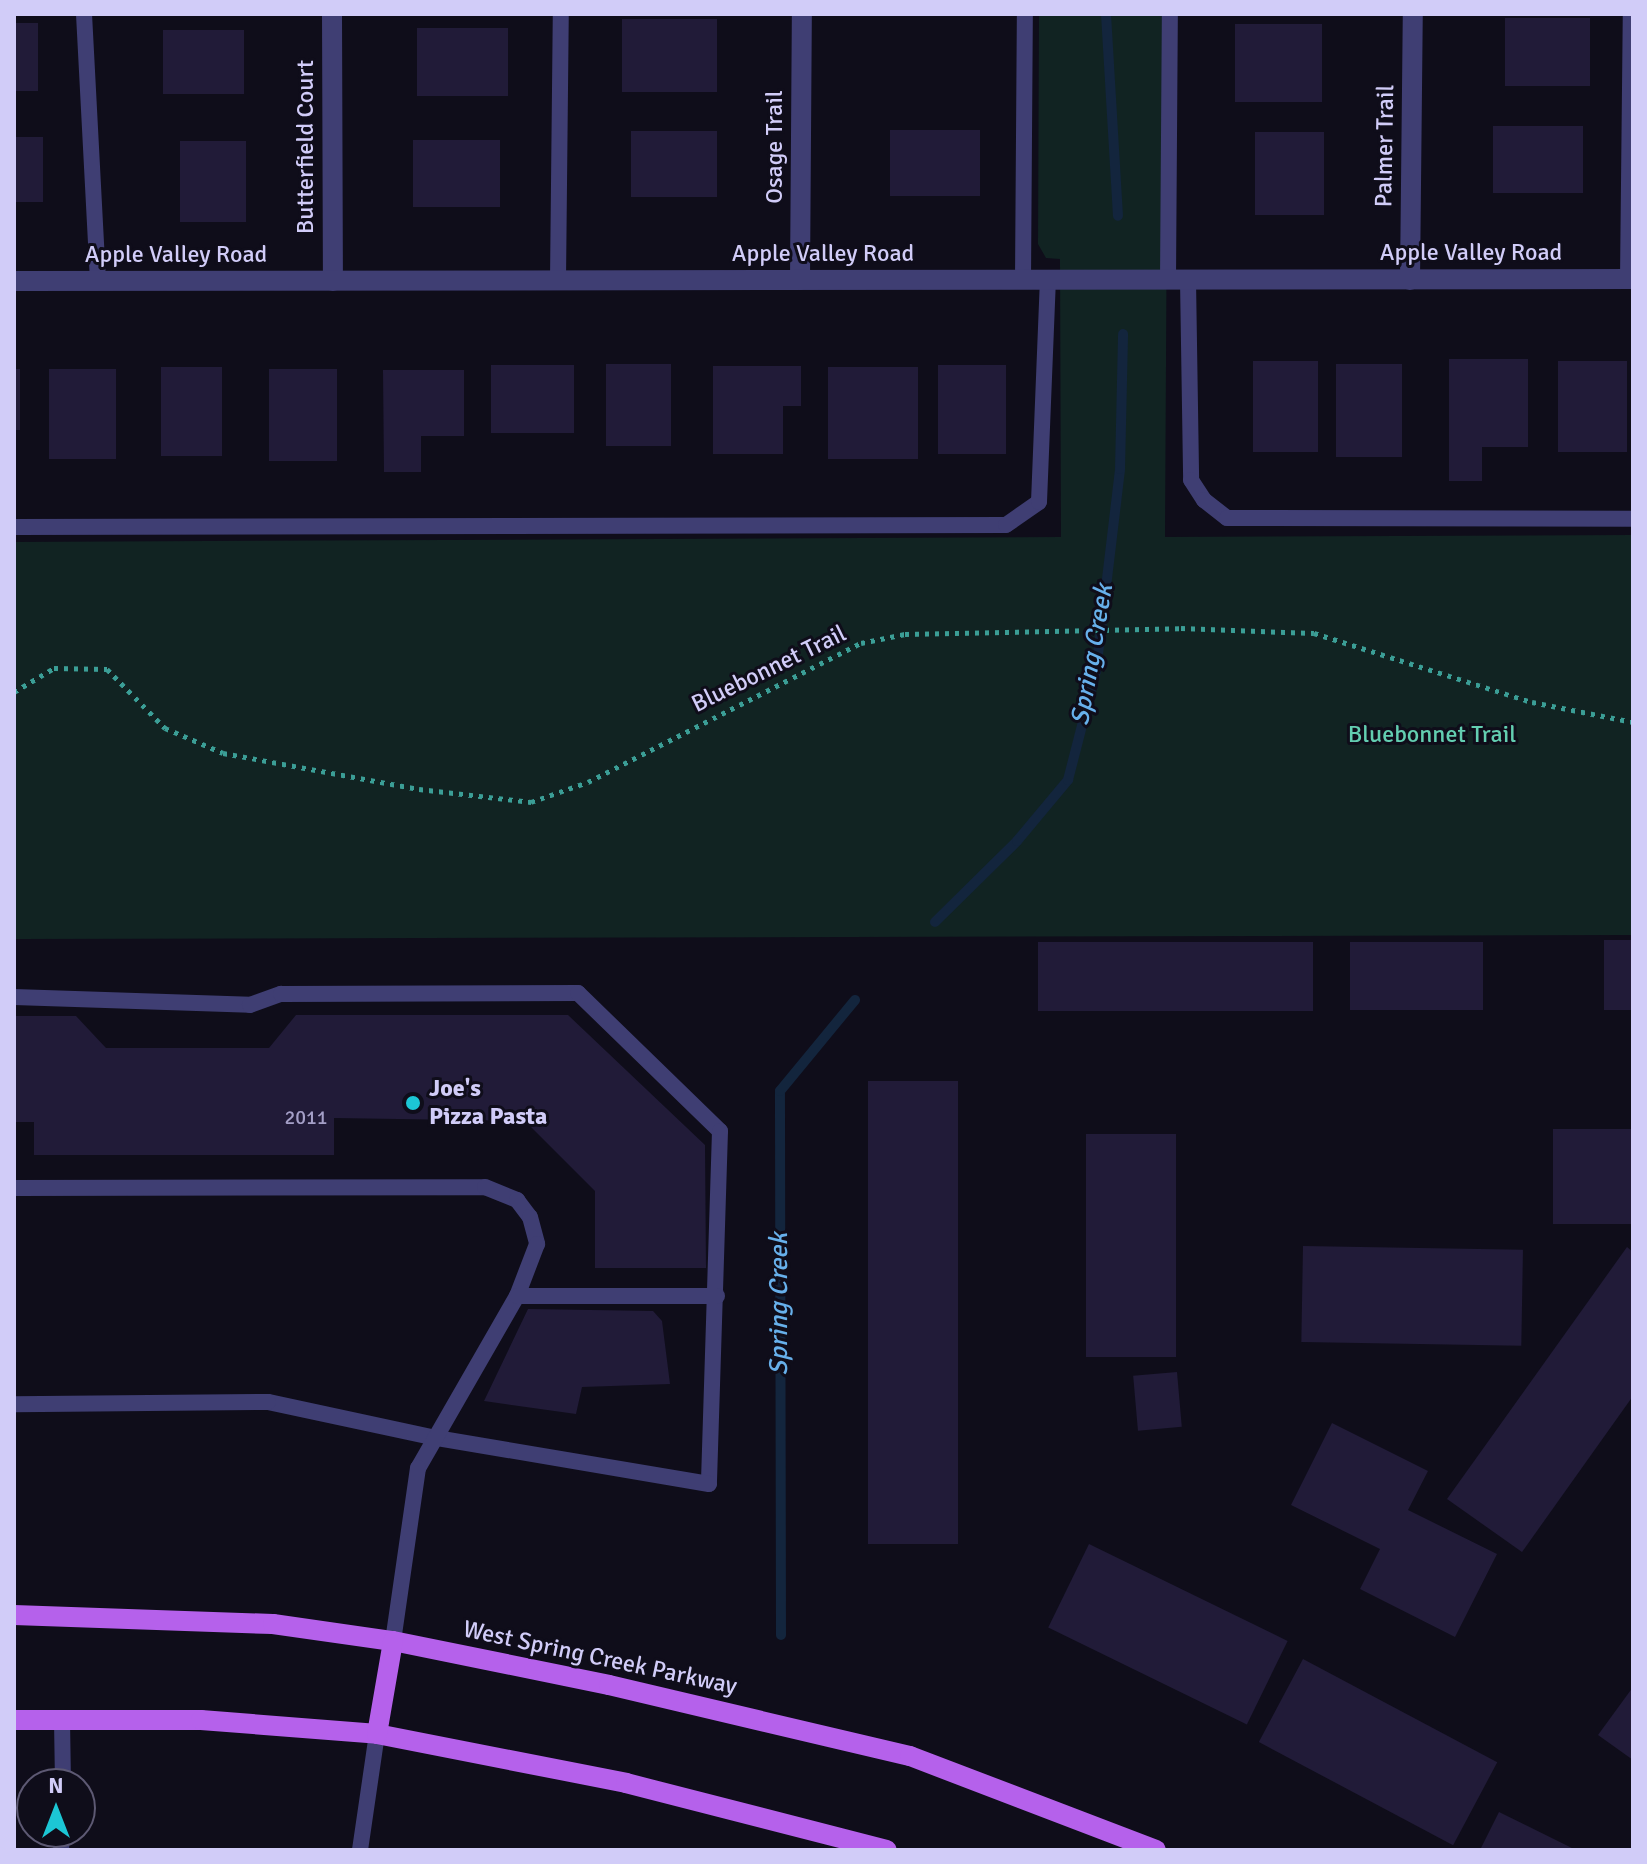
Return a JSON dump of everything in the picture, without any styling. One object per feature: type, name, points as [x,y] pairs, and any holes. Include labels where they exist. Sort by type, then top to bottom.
[{"type":"main road","name":"West Spring Creek Parkway","points":[[14,1615],[273,1624],[393,1641],[910,1756],[1156,1850]]},
{"type":"main road","points":[[377,1734],[393,1641]]},
{"type":"main road","points":[[14,1720],[201,1720],[377,1734],[641,1786],[887,1850]]},
{"type":"street","name":"Butterfield Court","points":[[332,14],[333,281]]},
{"type":"street","name":"Osage Trail","points":[[800,280],[802,14]]},
{"type":"street","name":"Palmer Trail","points":[[1410,280],[1413,14]]},
{"type":"street","name":"Apple Valley Road","points":[[14,281],[1630,279]]},
{"type":"lane","points":[[84,14],[98,281]]},
{"type":"lane","points":[[558,280],[561,14]]},
{"type":"lane","points":[[1023,280],[1025,14]]},
{"type":"lane","points":[[1170,14],[1178,280],[1191,480],[1204,500],[1227,518],[1633,519]]},
{"type":"lane","points":[[1630,279],[1631,14]]},
{"type":"lane","points":[[14,527],[1006,525],[1039,502],[1048,280]]},
{"type":"lane","points":[[14,997],[250,1005],[281,994],[578,993],[720,1131],[709,1484],[436,1438],[268,1402],[14,1404]]},
{"type":"lane","points":[[14,1188],[485,1187],[517,1200],[530,1217],[537,1244],[517,1296],[418,1468],[393,1641]]},
{"type":"lane","points":[[517,1296],[717,1296]]},
{"type":"lane","points":[[62,1720],[63,1768]]},
{"type":"lane","points":[[360,1850],[377,1734]]},
{"type":"path","name":"Bluebonnet Trail","points":[[14,692],[54,668],[107,669],[165,728],[223,753],[419,789],[531,802],[588,782],[861,643],[905,634],[1181,628],[1314,633],[1532,702],[1633,722]]},
{"type":"green space","name":"Bluebonnet Trail","points":[[1039,14],[1168,14],[1165,537],[1633,535],[1633,935],[14,939],[14,542],[1061,537],[1060,259],[1046,258],[1038,244]]},
{"type":"building","points":[[1505,18],[1590,18],[1590,86],[1505,86]]},
{"type":"building","points":[[622,19],[717,19],[717,92],[622,92]]},
{"type":"building","points":[[14,23],[38,23],[38,91],[14,91]]},
{"type":"building","points":[[1235,24],[1322,24],[1322,102],[1235,102]]},
{"type":"building","points":[[417,28],[508,28],[508,96],[417,96]]},
{"type":"building","points":[[163,30],[244,30],[244,94],[163,94]]},
{"type":"building","points":[[1493,126],[1583,126],[1583,193],[1493,193]]},
{"type":"building","points":[[890,130],[980,130],[980,196],[890,196]]},
{"type":"building","points":[[631,131],[717,131],[717,197],[631,197]]},
{"type":"building","points":[[1255,132],[1324,132],[1324,215],[1255,215]]},
{"type":"building","points":[[14,137],[43,137],[43,202],[14,202]]},
{"type":"building","points":[[413,140],[500,140],[500,207],[413,207]]},
{"type":"building","points":[[180,141],[246,141],[246,222],[180,222]]},
{"type":"building","points":[[1449,359],[1528,359],[1528,447],[1482,447],[1482,481],[1449,481]]},
{"type":"building","points":[[1253,361],[1318,361],[1318,452],[1253,452]]},
{"type":"building","points":[[1558,361],[1627,361],[1627,452],[1558,452]]},
{"type":"building","points":[[606,364],[671,364],[671,446],[606,446]]},
{"type":"building","points":[[1336,364],[1402,364],[1402,457],[1336,457]]},
{"type":"building","points":[[491,365],[574,365],[574,433],[491,433]]},
{"type":"building","points":[[938,365],[1006,365],[1006,454],[938,454]]},
{"type":"building","points":[[713,366],[801,366],[801,406],[783,406],[783,454],[713,454]]},
{"type":"building","points":[[161,367],[222,367],[222,456],[161,456]]},
{"type":"building","points":[[828,367],[918,367],[918,459],[828,459]]},
{"type":"building","points":[[14,369],[20,369],[20,430],[14,430]]},
{"type":"building","points":[[49,369],[116,369],[116,459],[49,459]]},
{"type":"building","points":[[269,369],[337,369],[337,461],[269,461]]},
{"type":"building","points":[[383,370],[464,370],[464,436],[421,436],[421,472],[384,472]]},
{"type":"building","points":[[1604,940],[1633,940],[1633,1010],[1604,1010]]},
{"type":"building","points":[[1038,942],[1313,942],[1313,1011],[1038,1011]]},
{"type":"building","points":[[1350,942],[1483,942],[1483,1010],[1350,1010]]},
{"type":"building","points":[[296,1015],[568,1015],[705,1145],[706,1268],[595,1268],[595,1191],[525,1121],[334,1118],[334,1155],[34,1155],[34,1122],[14,1122],[14,1016],[76,1016],[106,1048],[269,1048]]},
{"type":"building","points":[[868,1081],[958,1081],[958,1544],[868,1544]]},
{"type":"building","points":[[1553,1129],[1633,1129],[1633,1224],[1553,1224]]},
{"type":"building","points":[[1086,1134],[1176,1134],[1176,1357],[1086,1357]]},
{"type":"building","points":[[1303,1246],[1523,1250],[1521,1346],[1301,1342]]},
{"type":"building","points":[[1627,1247],[1633,1252],[1633,1396],[1522,1552],[1447,1499]]},
{"type":"building","points":[[528,1309],[653,1311],[662,1321],[670,1384],[582,1387],[576,1414],[484,1401]]},
{"type":"building","points":[[1177,1372],[1182,1427],[1138,1431],[1133,1376]]},
{"type":"building","points":[[1332,1423],[1428,1471],[1408,1510],[1497,1554],[1455,1637],[1360,1589],[1380,1549],[1291,1505]]},
{"type":"building","points":[[1089,1544],[1288,1641],[1247,1724],[1048,1628]]},
{"type":"building","points":[[1303,1659],[1497,1762],[1453,1845],[1259,1742]]},
{"type":"building","points":[[1633,1687],[1633,1760],[1598,1735]]},
{"type":"building","points":[[1499,1812],[1576,1850],[1480,1850]]},
{"type":"waterway","name":"Spring Creek","points":[[1106,14],[1118,216]]},
{"type":"waterway","name":"Spring Creek","points":[[935,922],[1017,841],[1068,780],[1096,671],[1120,469],[1123,334]]},
{"type":"waterway","name":"Spring Creek","points":[[781,1635],[780,1091],[855,1000]]},
{"type":"place","name":"Joe's Pizza Pasta","points":[[413,1103]]}]
